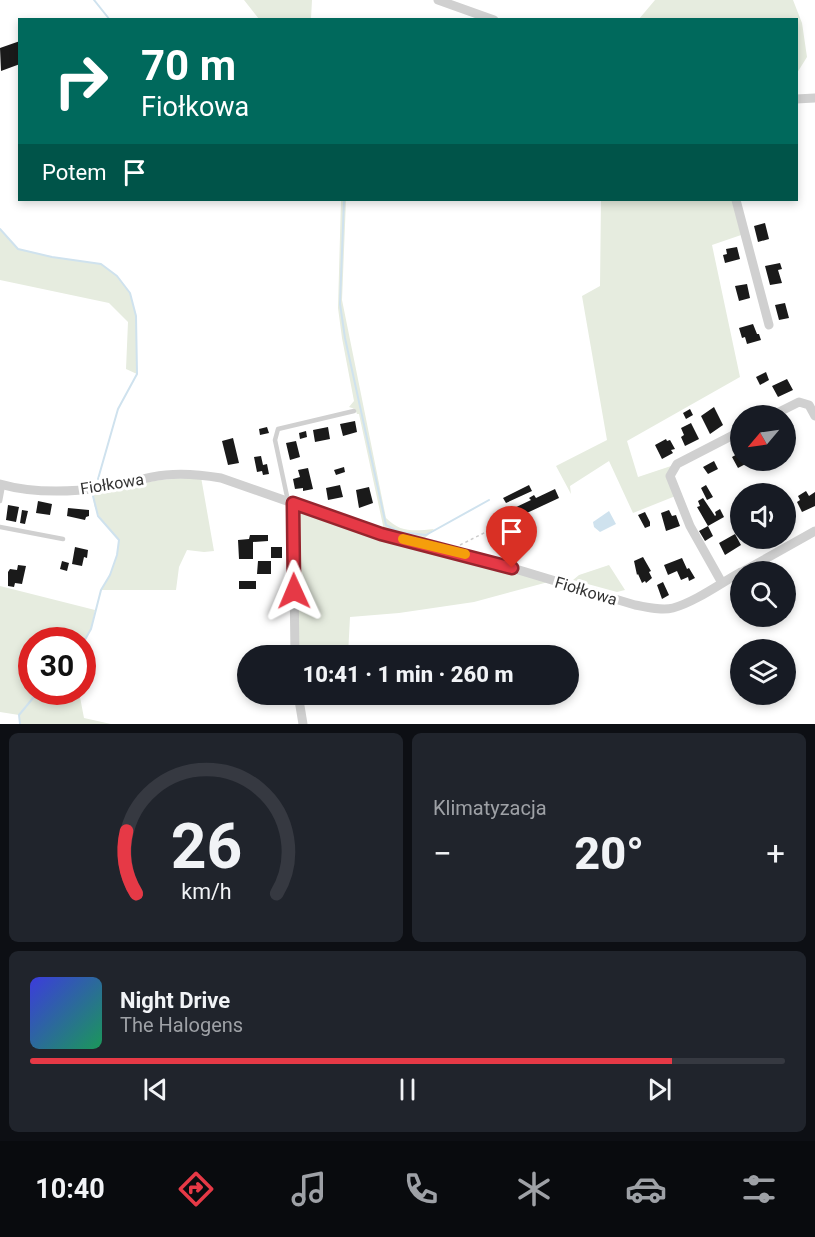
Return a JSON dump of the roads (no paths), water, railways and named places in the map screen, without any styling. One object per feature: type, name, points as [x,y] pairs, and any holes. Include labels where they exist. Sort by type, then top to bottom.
[{"type":"street","points":[[438,0],[488,18]]},
{"type":"street","points":[[798,99],[815,98]]},
{"type":"street","points":[[736,201],[769,325]]},
{"type":"street","points":[[793,405],[799,402],[809,405],[815,416]]},
{"type":"street","points":[[722,583],[690,526],[670,476],[677,464],[730,437]]},
{"type":"street","name":"Fiołkowa","points":[[2,484],[28,489],[74,490],[103,488],[164,475],[200,474],[221,478],[381,534],[449,550],[635,605],[658,609],[672,608],[730,579]]},
{"type":"street","points":[[291,502],[295,645]]},
{"type":"street","name":"Fiołkowa","points":[[762,561],[815,531]]},
{"type":"street","points":[[300,705],[303,724]]},
{"type":"lane","points":[[291,502],[274,440],[278,429],[354,411]]},
{"type":"lane","name":"Fiołkowa","points":[[0,501],[2,484]]},
{"type":"lane","points":[[0,527],[63,539]]},
{"type":"water","points":[[609,511],[616,524],[600,532],[594,527],[593,522]]},
{"type":"waterway","points":[[94,0],[108,18]]},
{"type":"waterway","points":[[344,201],[340,304],[345,338],[386,525],[399,532],[426,535],[489,500]]},
{"type":"waterway","points":[[0,229],[18,249],[52,257],[101,264],[117,276],[130,293],[136,316],[137,374],[118,409],[98,479]]},
{"type":"waterway","points":[[92,627],[101,590],[110,575],[117,555],[119,540],[98,516],[93,496]]},
{"type":"waterway","points":[[20,724],[19,715],[27,705]]}]
